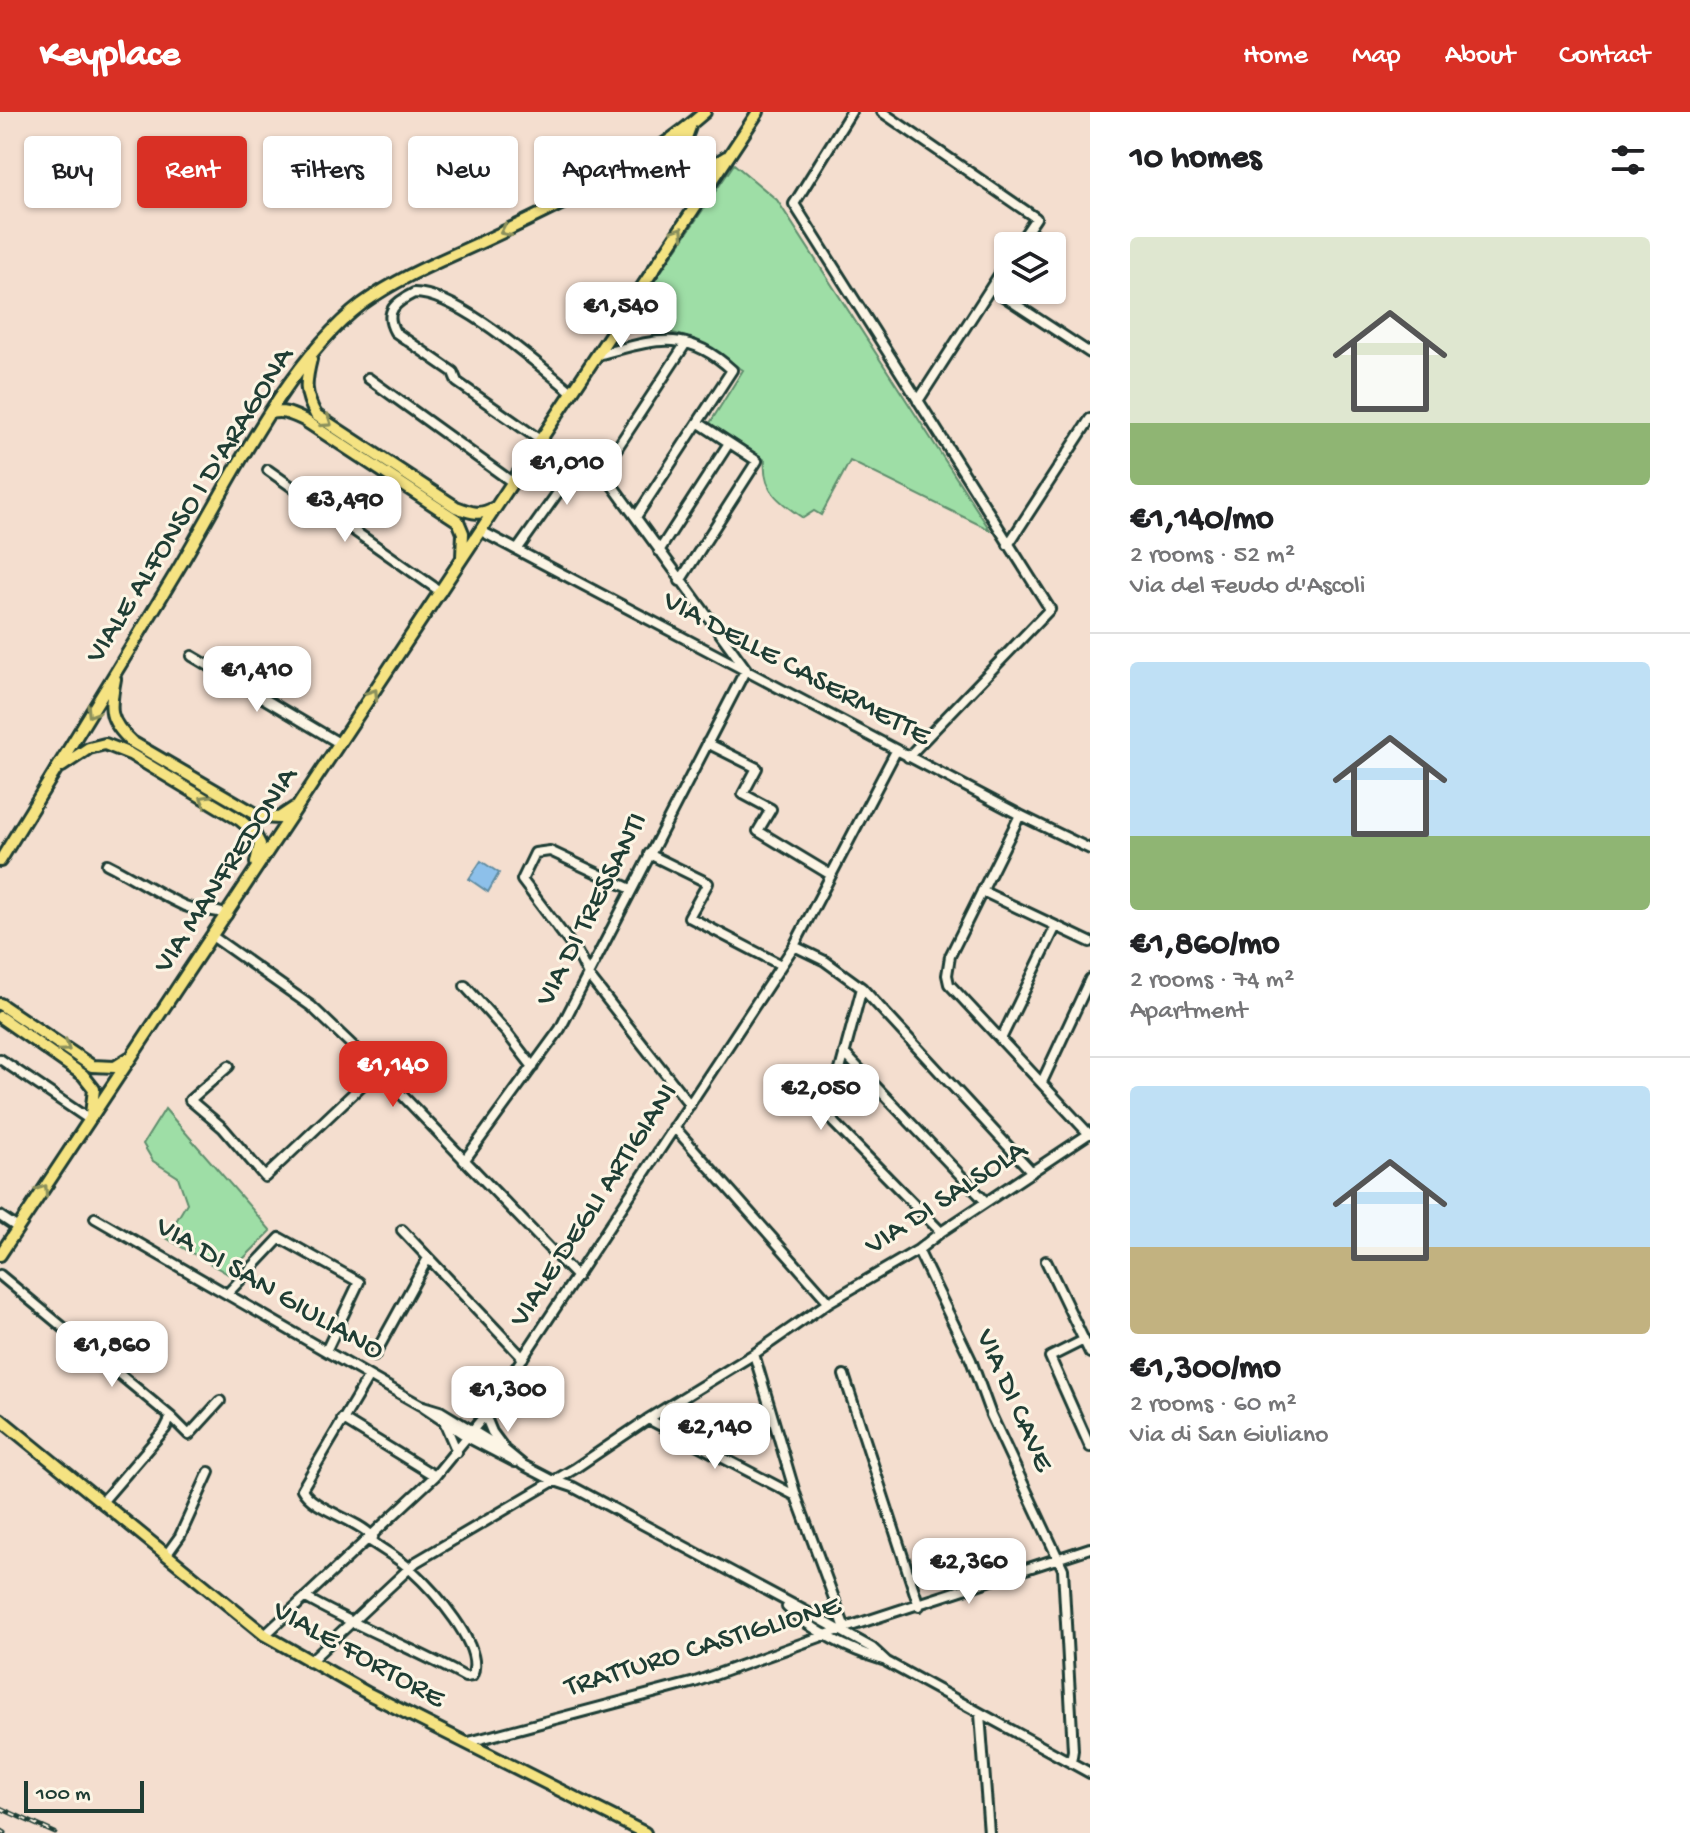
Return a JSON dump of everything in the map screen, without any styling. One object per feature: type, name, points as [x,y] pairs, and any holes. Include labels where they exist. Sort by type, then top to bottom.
[{"type":"main road","points":[[705,112],[686,133],[684,145],[694,161],[711,165],[733,150]]},
{"type":"main road","name":"VIA MANFREDONIA","points":[[0,1255],[758,112]]},
{"type":"main road","name":"VIALE ALFONSO I D'ARAGONA","points":[[672,136],[693,122]]},
{"type":"main road","name":"VIALE ALFONSO I D'ARAGONA","points":[[0,861],[270,413],[312,353],[361,305],[417,270],[551,208]]},
{"type":"main road","points":[[312,353],[306,377],[306,397],[316,415],[456,507],[475,514],[483,514],[496,507]]},
{"type":"main road","points":[[270,413],[289,412],[304,420],[458,521],[463,533],[461,559]]},
{"type":"main road","points":[[116,673],[111,701],[115,726],[132,742],[261,817],[279,818],[299,805]]},
{"type":"main road","points":[[56,770],[89,748],[105,744],[130,754],[240,820],[253,831],[260,844],[251,876]]},
{"type":"main road","points":[[0,1004],[92,1066],[115,1067],[133,1055]]},
{"type":"main road","points":[[0,1017],[83,1075],[94,1089],[90,1120]]},
{"type":"main road","name":"VIALE FORTORE","points":[[0,1419],[265,1635],[309,1662],[645,1833]]},
{"type":"street","points":[[851,112],[794,204],[1050,609],[908,757]]},
{"type":"street","points":[[882,112],[1036,218],[1026,232]]},
{"type":"street","points":[[918,401],[994,283]]},
{"type":"street","points":[[991,288],[1090,353]]},
{"type":"street","points":[[540,440],[457,382],[453,372],[395,332],[389,323],[389,313],[395,304],[414,293],[446,302],[498,333],[572,392]]},
{"type":"street","points":[[597,355],[661,339],[686,343],[732,370],[636,517]]},
{"type":"street","points":[[602,471],[686,343]]},
{"type":"street","points":[[368,378],[512,482]]},
{"type":"street","points":[[1008,545],[1090,419]]},
{"type":"street","points":[[680,581],[757,461],[699,423]]},
{"type":"street","points":[[659,551],[729,443]]},
{"type":"street","points":[[517,550],[591,446],[602,471],[746,669]]},
{"type":"street","points":[[268,470],[441,592]]},
{"type":"street","name":"VIA DELLE CASERMETTE","points":[[481,531],[896,751],[1090,849]]},
{"type":"street","points":[[192,656],[339,743]]},
{"type":"street","name":"VIA DI TRESSANTI","points":[[464,1161],[560,1029],[746,669]]},
{"type":"street","points":[[707,743],[757,768],[743,794],[771,809],[758,831],[831,875]]},
{"type":"street","name":"VIALE DEGLI ARTIGIANI","points":[[265,1635],[435,1476],[485,1415],[794,946],[896,751]]},
{"type":"street","points":[[1020,815],[950,956],[947,975],[949,984],[1090,1134]]},
{"type":"street","points":[[631,889],[550,851],[535,853],[522,880],[578,954],[588,975],[690,1105]]},
{"type":"street","points":[[649,854],[708,883],[689,917],[781,965]]},
{"type":"street","points":[[107,864],[186,906],[204,912],[215,909],[227,915]]},
{"type":"street","points":[[982,891],[1090,942]]},
{"type":"street","points":[[1001,1039],[1056,926]]},
{"type":"street","points":[[212,936],[311,1006],[378,1070],[577,1277]]},
{"type":"street","points":[[794,946],[825,961],[862,988],[1032,1172]]},
{"type":"street","points":[[1042,1082],[1090,979]]},
{"type":"street","points":[[465,986],[533,1067]]},
{"type":"street","points":[[862,988],[829,1104],[834,1123],[941,1232]]},
{"type":"street","points":[[844,1053],[986,1202]]},
{"type":"street","points":[[0,1059],[90,1120]]},
{"type":"street","points":[[229,1066],[190,1100],[223,1128],[265,1177],[378,1070]]},
{"type":"street","points":[[674,1127],[829,1302]]},
{"type":"street","name":"VIA DI SALSOLA","points":[[309,1662],[410,1568],[754,1354],[829,1302],[918,1250],[1090,1134]]},
{"type":"street","points":[[0,1216],[18,1228]]},
{"type":"street","name":"VIA DI SAN GIULIANO","points":[[95,1218],[420,1405],[440,1411],[471,1434],[506,1451],[523,1465],[573,1487],[841,1630],[887,1662],[1090,1773]]},
{"type":"street","points":[[402,1230],[523,1358]]},
{"type":"street","points":[[228,1293],[280,1238],[359,1282],[326,1351]]},
{"type":"street","name":"VIA DI CAVE","points":[[918,1250],[971,1360],[991,1415],[1063,1569],[1073,1750],[1071,1763]]},
{"type":"street","points":[[374,1356],[428,1258]]},
{"type":"street","points":[[1046,1261],[1090,1353]]},
{"type":"street","points":[[0,1275],[189,1435],[220,1401]]},
{"type":"street","points":[[1084,1340],[1050,1357],[1090,1447]]},
{"type":"street","points":[[754,1354],[796,1496],[841,1630]]},
{"type":"street","points":[[844,1375],[919,1606]]},
{"type":"street","points":[[306,1598],[351,1624],[417,1652],[465,1677],[472,1676],[476,1668],[473,1651],[447,1610],[410,1568],[371,1539],[361,1526],[308,1498],[302,1489],[369,1376]]},
{"type":"street","points":[[420,1405],[445,1423],[471,1434],[501,1457],[523,1465]]},
{"type":"street","points":[[485,1415],[492,1432],[506,1451]]},
{"type":"street","points":[[103,1501],[165,1429],[171,1417]]},
{"type":"street","points":[[342,1419],[435,1476]]},
{"type":"street","points":[[648,1419],[796,1496]]},
{"type":"street","points":[[445,1423],[457,1452]]},
{"type":"street","points":[[167,1554],[180,1536],[209,1472]]},
{"type":"street","name":"TRATTURO CASTIGLIONE","points":[[465,1743],[695,1682],[1090,1548]]},
{"type":"street","points":[[781,1600],[804,1621],[827,1635],[887,1662]]},
{"type":"street","points":[[804,1621],[811,1641]]},
{"type":"street","points":[[859,1624],[860,1642]]},
{"type":"street","points":[[980,1714],[989,1833]]},
{"type":"green space","points":[[734,164],[777,200],[990,530],[850,461],[821,515],[814,511],[803,518],[769,487],[765,460],[710,423],[743,370],[686,337],[645,329],[657,311],[641,301],[704,208],[716,208],[716,191]]},
{"type":"green space","points":[[165,1109],[271,1231],[228,1274],[166,1238],[187,1203],[178,1177],[153,1161],[143,1144]]},
{"type":"water","points":[[481,861],[499,873],[488,892],[469,879]]},
{"type":"railway","points":[[0,1808],[55,1833]]},
{"type":"railway","points":[[0,1830],[5,1833]]}]
